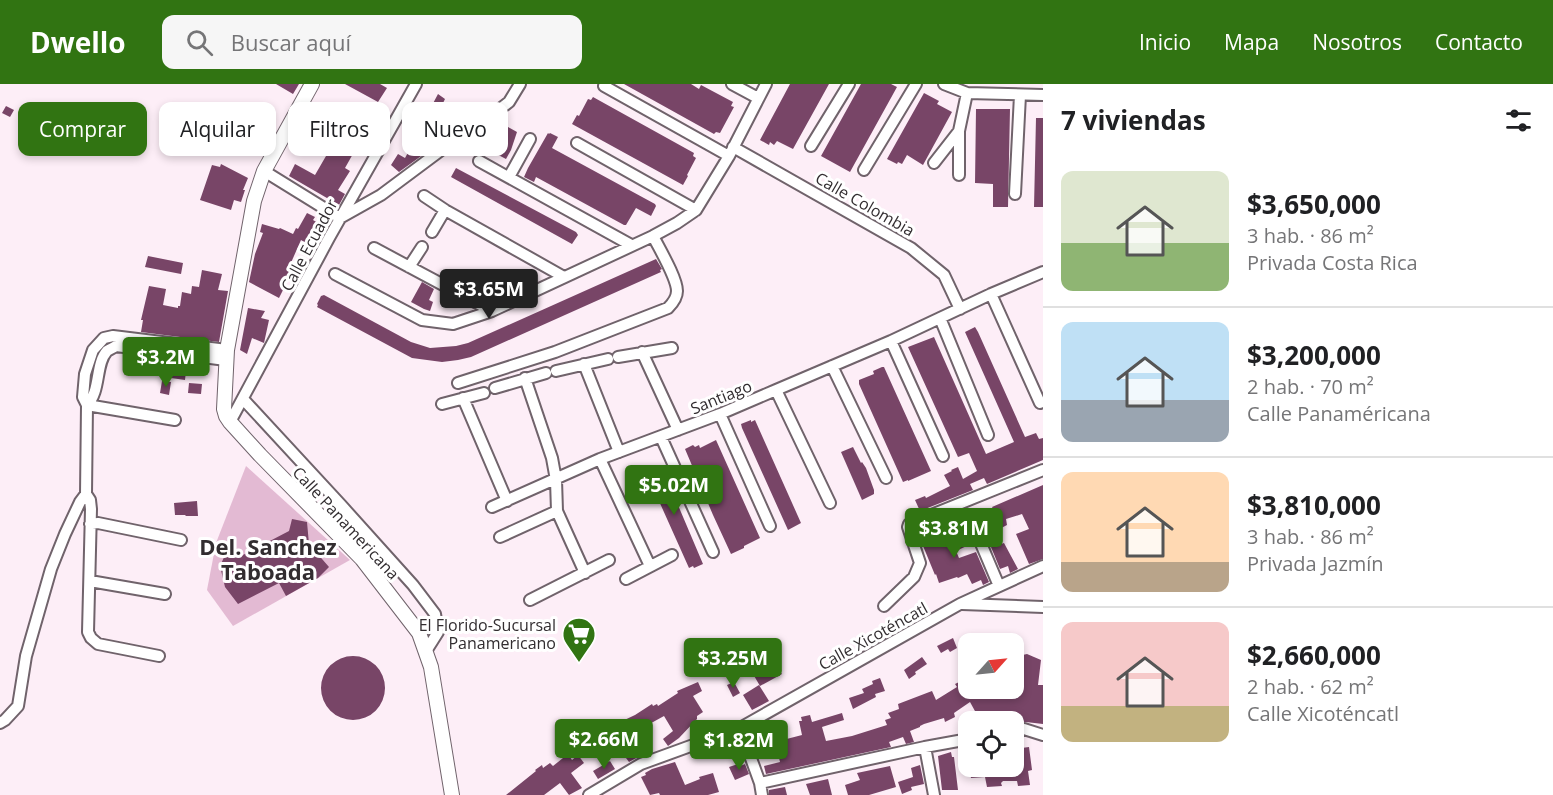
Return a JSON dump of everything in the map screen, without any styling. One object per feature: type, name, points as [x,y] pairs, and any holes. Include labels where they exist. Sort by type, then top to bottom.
[{"type":"main road","points":[[230,422],[224,408],[226,355],[254,201],[264,171],[312,84]]},
{"type":"main road","name":"Calle Panamericana","points":[[230,422],[362,559],[419,633],[431,667],[452,795]]},
{"type":"street","name":"Calle Ecuador","points":[[230,422],[340,218],[416,84]]},
{"type":"street","points":[[264,171],[340,218],[381,195],[500,109],[509,102],[520,84]]},
{"type":"street","points":[[732,84],[758,98]]},
{"type":"street","points":[[335,274],[422,320],[453,324],[492,311],[653,236],[696,210],[731,152],[766,84]]},
{"type":"street","points":[[811,146],[849,84]]},
{"type":"street","points":[[864,170],[916,84]]},
{"type":"street","points":[[945,84],[967,93],[1043,95]]},
{"type":"street","name":"Calle Colombia","points":[[604,86],[911,248],[944,275],[960,309]]},
{"type":"street","points":[[959,175],[959,131],[967,93]]},
{"type":"street","points":[[1015,194],[1020,95]]},
{"type":"street","points":[[934,163],[959,131]]},
{"type":"street","points":[[509,177],[530,139]]},
{"type":"street","points":[[577,143],[696,210]]},
{"type":"street","points":[[479,161],[632,245]]},
{"type":"street","points":[[424,196],[564,278]]},
{"type":"street","points":[[432,232],[445,210]]},
{"type":"street","points":[[458,383],[555,352],[668,308],[676,298],[677,289],[675,280],[653,236]]},
{"type":"street","points":[[409,267],[422,247]]},
{"type":"street","points":[[374,248],[492,311]]},
{"type":"street","name":"Santiago","points":[[492,507],[600,459],[720,414],[891,341],[1043,272]]},
{"type":"street","points":[[991,294],[1040,403]]},
{"type":"street","points":[[940,318],[988,435]]},
{"type":"street","points":[[159,656],[98,644],[88,633],[90,500],[86,494],[87,405],[93,399],[101,364],[114,341],[226,355]]},
{"type":"street","points":[[891,341],[943,456]]},
{"type":"street","points":[[495,388],[525,378],[584,364],[672,348]]},
{"type":"street","points":[[642,352],[678,430]]},
{"type":"street","points":[[584,364],[619,452]]},
{"type":"street","points":[[832,366],[886,478]]},
{"type":"street","points":[[525,378],[552,458],[556,480],[557,511],[585,573]]},
{"type":"street","points":[[776,390],[830,503]]},
{"type":"street","points":[[442,405],[484,393]]},
{"type":"street","points":[[463,398],[507,501]]},
{"type":"street","points":[[243,399],[342,505],[413,585],[435,614],[438,632],[426,651]]},
{"type":"street","points":[[87,405],[175,420]]},
{"type":"street","points":[[720,414],[770,525]]},
{"type":"street","points":[[661,437],[713,552]]},
{"type":"street","points":[[600,459],[650,566]]},
{"type":"street","points":[[884,606],[914,577],[920,563],[909,532],[909,524],[1043,470]]},
{"type":"street","points":[[0,723],[18,706],[26,656],[51,569],[65,534],[86,494]]},
{"type":"street","points":[[500,537],[557,511]]},
{"type":"street","points":[[90,524],[98,523],[181,540]]},
{"type":"street","points":[[974,527],[999,586]]},
{"type":"street","points":[[626,579],[672,555]]},
{"type":"street","points":[[530,600],[609,560]]},
{"type":"street","name":"Calle Xicoténcatl","points":[[589,795],[641,764],[740,728],[960,604],[1043,566]]},
{"type":"street","points":[[90,581],[165,594]]},
{"type":"street","points":[[960,604],[1043,607]]},
{"type":"street","points":[[740,728],[760,783],[762,795]]},
{"type":"street","points":[[1024,729],[1043,735]]},
{"type":"street","points":[[760,783],[958,741]]},
{"type":"street","points":[[925,747],[934,795]]},
{"type":"shaded area","points":[[246,466],[350,560],[233,626],[207,590],[216,543]]},
{"type":"building","points":[[276,84],[299,84],[293,94]]},
{"type":"building","points":[[345,84],[380,84],[387,88],[378,102]]},
{"type":"building","points":[[624,84],[691,84],[699,89],[701,85],[733,102],[731,106],[734,107],[720,133],[714,134]]},
{"type":"building","points":[[790,84],[829,84],[793,149],[777,141],[774,145],[770,142],[769,145],[760,140]]},
{"type":"building","points":[[861,84],[891,84],[897,87],[850,172],[821,156]]},
{"type":"building","points":[[924,93],[939,101],[937,104],[952,112],[923,165],[907,155],[902,164],[898,162],[897,164],[887,159]]},
{"type":"building","points":[[438,94],[445,99],[444,102],[434,102]]},
{"type":"building","points":[[593,97],[694,153],[693,156],[696,158],[683,185],[572,124],[588,99],[591,100]]},
{"type":"building","points":[[6,106],[14,110],[10,117],[2,113]]},
{"type":"building","points":[[976,109],[1010,109],[1008,207],[993,207],[993,184],[975,183]]},
{"type":"building","points":[[1036,118],[1043,118],[1043,207],[1034,207]]},
{"type":"building","points":[[508,127],[517,132],[508,155]]},
{"type":"building","points":[[548,133],[558,137],[552,148],[655,204],[651,216],[636,208],[624,225],[536,177],[534,182],[524,177]]},
{"type":"building","points":[[398,154],[405,158],[406,156],[421,156],[399,172],[391,165]]},
{"type":"building","points":[[326,156],[352,156],[345,168],[350,171],[338,190],[345,194],[339,205],[289,176],[295,164],[315,175]]},
{"type":"building","points":[[221,164],[248,178],[241,202],[234,200],[231,210],[200,200],[212,165],[220,167]]},
{"type":"building","points":[[456,168],[578,235],[572,244],[451,177]]},
{"type":"building","points":[[307,213],[315,217],[313,220],[323,226],[318,235],[313,232],[306,243],[301,240],[290,265],[301,271],[295,281],[289,278],[279,298],[249,282],[255,254],[263,233],[260,232],[262,224],[293,234]]},
{"type":"building","points":[[148,256],[183,263],[181,274],[145,267]]},
{"type":"building","points":[[656,259],[662,269],[661,272],[471,357],[458,360],[442,362],[412,358],[317,307],[321,296],[324,295],[411,342],[430,348],[456,346],[468,343]]},
{"type":"building","points":[[202,270],[222,274],[218,290],[228,291],[219,342],[141,332],[143,320],[141,320],[149,286],[166,289],[163,305],[178,308],[182,292],[191,294],[192,286],[199,287]]},
{"type":"building","points":[[422,282],[434,289],[429,300],[433,302],[430,311],[411,302]]},
{"type":"building","points":[[248,308],[265,311],[261,318],[269,320],[264,343],[252,338],[247,354],[240,350]]},
{"type":"building","points":[[975,327],[1025,437],[1036,433],[1039,439],[1043,438],[1043,460],[987,484],[984,478],[970,484],[973,490],[920,511],[915,500],[925,496],[926,498],[950,486],[944,475],[951,470],[958,467],[963,479],[977,471],[969,453],[958,457],[908,347],[934,337],[986,454],[1014,442],[965,332]]},
{"type":"building","points":[[884,367],[931,471],[908,481],[903,482],[859,384],[859,380],[874,374],[873,371]]},
{"type":"building","points":[[172,369],[186,371],[185,380],[171,378]]},
{"type":"building","points":[[162,381],[171,382],[169,395],[160,393]]},
{"type":"building","points":[[189,383],[202,384],[201,394],[188,393]]},
{"type":"building","points":[[751,420],[751,422],[755,420],[801,523],[788,530],[742,428],[741,424]]},
{"type":"building","points":[[716,440],[760,538],[731,554],[685,449],[693,445],[695,447],[699,445],[700,448]]},
{"type":"building","points":[[853,447],[866,468],[874,490],[874,494],[862,500],[841,452]]},
{"type":"building","points":[[661,465],[703,564],[694,568],[693,566],[689,568],[646,472]]},
{"type":"building","points":[[1043,485],[1043,559],[1029,564],[1016,534],[1029,529],[1022,514],[1006,519],[1007,525],[986,536],[977,516]]},
{"type":"building","points":[[197,501],[198,516],[175,515],[174,503]]},
{"type":"building","points":[[292,519],[307,522],[309,544],[329,567],[318,578],[286,596],[279,583],[238,604],[225,587],[220,566],[226,553],[239,557],[289,531]]},
{"type":"building","points":[[961,534],[962,537],[969,534],[973,543],[956,551],[959,558],[976,552],[989,582],[983,585],[981,580],[972,584],[967,574],[939,583],[921,541],[933,536],[936,543]]},
{"type":"building","points":[[1004,543],[1018,569],[1010,573],[1008,566],[1000,569],[991,547]]},
{"type":"building","points":[[953,638],[957,648],[941,653],[937,646]]},
{"type":"building","points":[[1024,655],[1041,660],[1038,685],[1043,685],[1043,724],[1024,722],[1024,711],[975,711],[970,702],[954,713],[955,717],[945,722],[944,718],[910,731],[914,742],[906,744],[903,737],[889,742],[891,747],[766,774],[764,766],[780,762],[775,742],[802,735],[799,721],[802,721],[801,717],[810,715],[812,722],[842,713],[844,720],[822,727],[826,741],[887,725],[885,720],[891,718],[888,713],[899,709],[898,704],[932,691],[936,700],[957,687],[955,684],[958,682],[958,699],[1024,699]]},
{"type":"building","points":[[353,656],[365,658],[376,665],[383,676],[385,688],[383,700],[376,711],[365,718],[353,720],[341,718],[330,711],[323,700],[321,688],[323,676],[330,665],[341,658]]},
{"type":"building","points":[[922,657],[927,664],[909,679],[904,670]]},
{"type":"building","points":[[773,661],[782,674],[760,686],[753,674]]},
{"type":"building","points":[[880,678],[885,691],[875,694],[876,697],[853,709],[849,698],[864,693],[862,689]]},
{"type":"building","points":[[698,682],[702,691],[693,696],[703,712],[679,738],[668,746],[663,739],[673,731],[664,716],[644,727],[641,725],[624,738],[638,757],[629,762],[617,746],[613,750],[604,740],[589,751],[585,744],[616,724],[652,704],[658,706],[678,693],[677,691]]},
{"type":"building","points":[[734,682],[740,693],[733,697],[727,685]]},
{"type":"building","points":[[759,685],[769,701],[752,710],[743,695]]},
{"type":"building","points":[[1029,747],[1032,770],[1028,771],[1030,785],[1018,786],[1017,781],[1003,781],[1002,786],[987,787],[985,777],[1024,777],[1024,748]]},
{"type":"building","points":[[951,752],[954,757],[958,790],[942,790],[938,756]]},
{"type":"building","points":[[568,754],[572,760],[578,755],[584,763],[571,773],[582,788],[569,795],[560,783],[544,795],[506,795],[542,765],[543,768],[550,763],[553,766]]},
{"type":"building","points":[[610,761],[615,769],[598,779],[593,771]]},
{"type":"building","points":[[675,762],[685,785],[700,779],[699,777],[713,773],[719,792],[708,795],[660,795],[659,793],[650,795],[641,777],[652,769]]},
{"type":"building","points":[[738,764],[738,767],[745,764],[749,774],[735,780],[729,767]]},
{"type":"building","points":[[920,765],[924,784],[911,787],[912,790],[902,794],[898,782],[913,777],[911,768]]},
{"type":"building","points":[[890,766],[896,787],[869,795],[848,795],[845,785],[860,780],[857,773]]},
{"type":"building","points":[[828,779],[832,795],[810,795],[806,784]]},
{"type":"building","points":[[785,787],[787,795],[769,795],[769,790]]},
{"type":"place","name":"El Florido-Sucursal Panamericano","points":[[579,663]]},
{"type":"district","name":"Del. Sanchez Taboada","points":[[268,558]]}]
